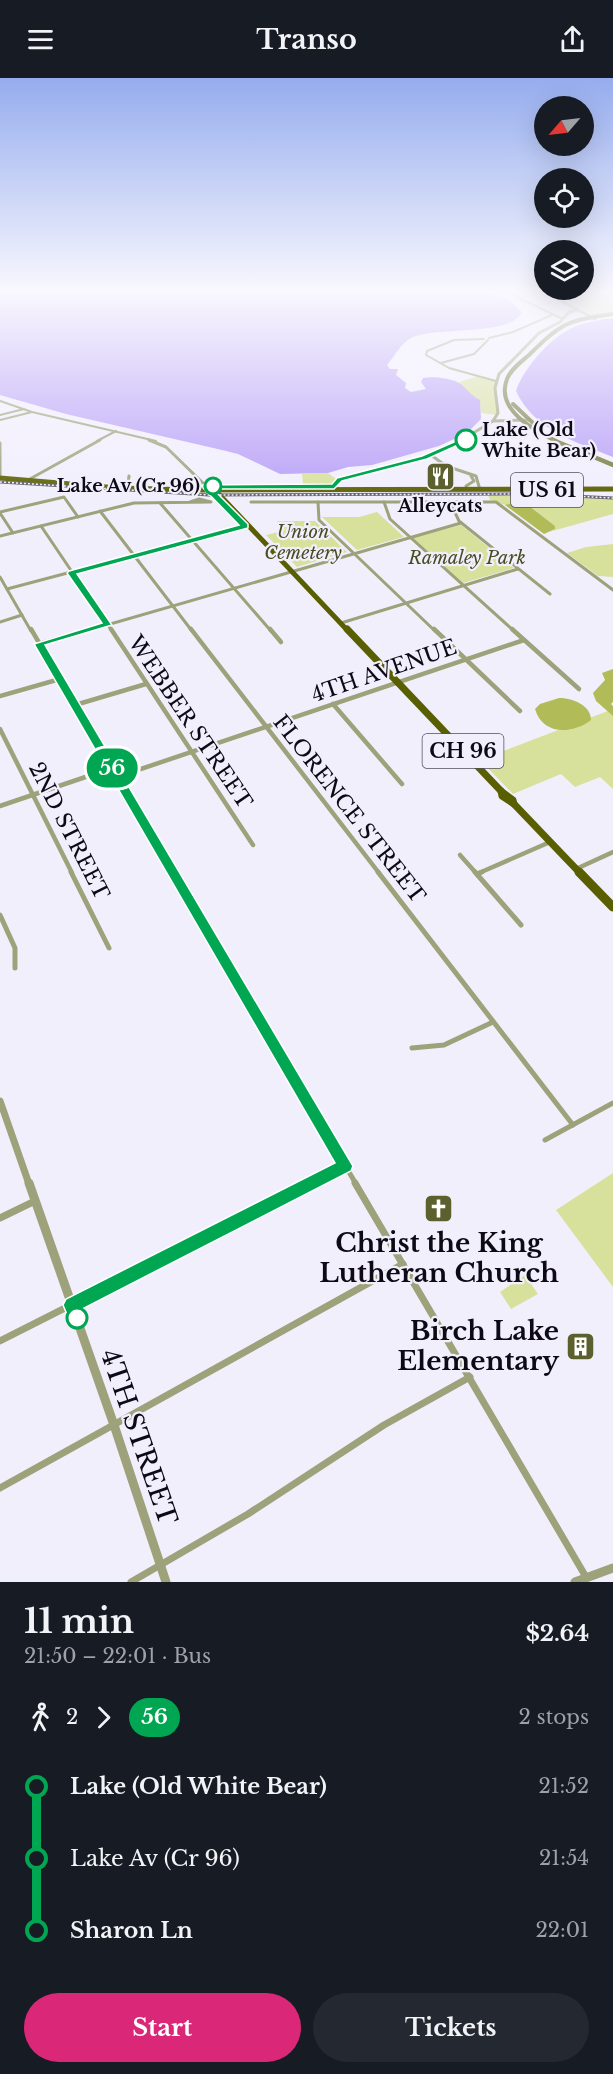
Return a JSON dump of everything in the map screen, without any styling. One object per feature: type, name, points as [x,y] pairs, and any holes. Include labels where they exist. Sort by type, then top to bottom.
[{"type":"main road","points":[[525,363],[515,373],[509,385],[513,404],[524,419],[613,464]]},
{"type":"main road","name":"US 61","points":[[0,476],[134,489],[466,486],[480,488],[487,486],[611,488]]},
{"type":"main road","name":"US 61","points":[[31,479],[240,491],[611,488]]},
{"type":"main road","points":[[210,488],[226,500],[227,493],[240,491]]},
{"type":"main road","name":"CH 96","points":[[210,488],[398,682],[501,792],[501,796],[507,802],[514,804],[613,908]]},
{"type":"main road","name":"CH 96","points":[[226,500],[257,532],[258,536]]},
{"type":"street","points":[[334,487],[339,479],[431,455],[472,436],[494,420],[498,413],[496,381],[510,363]]},
{"type":"street","points":[[440,364],[496,381]]},
{"type":"street","points":[[0,401],[33,412],[116,431],[162,445],[210,488]]},
{"type":"street","points":[[0,417],[24,409]]},
{"type":"street","points":[[0,417],[33,412]]},
{"type":"street","points":[[494,420],[524,419]]},
{"type":"street","points":[[31,479],[116,431]]},
{"type":"street","points":[[0,443],[0,476]]},
{"type":"street","points":[[431,455],[446,466],[476,476],[480,488]]},
{"type":"street","points":[[466,473],[474,479],[466,486]]},
{"type":"street","points":[[128,484],[129,476]]},
{"type":"street","points":[[13,533],[0,512],[64,497],[78,517]]},
{"type":"street","points":[[0,536],[134,503],[211,502],[200,499],[190,502]]},
{"type":"street","points":[[251,502],[496,502],[613,590]]},
{"type":"street","points":[[318,502],[319,520],[520,711]]},
{"type":"street","points":[[384,502],[388,516],[410,538],[579,689]]},
{"type":"street","points":[[450,502],[461,523],[550,594]]},
{"type":"street","points":[[160,503],[281,642]]},
{"type":"street","name":"FLORENCE STREET","points":[[100,511],[573,1125]]},
{"type":"street","points":[[39,644],[461,523]]},
{"type":"street","name":"WEBBER STREET","points":[[41,526],[193,751],[253,845]]},
{"type":"street","points":[[7,589],[245,526]]},
{"type":"street","points":[[341,623],[518,568]]},
{"type":"street","points":[[0,577],[586,1577]]},
{"type":"street","points":[[0,621],[22,615]]},
{"type":"street","name":"4TH AVENUE","points":[[117,777],[524,639]]},
{"type":"street","points":[[0,696],[60,679]]},
{"type":"street","points":[[75,705],[146,684]]},
{"type":"street","points":[[333,704],[402,784]]},
{"type":"street","name":"2ND STREET","points":[[0,729],[109,948]]},
{"type":"street","points":[[0,806],[112,768]]},
{"type":"street","points":[[477,874],[550,843]]},
{"type":"street","points":[[576,869],[613,852]]},
{"type":"street","points":[[460,855],[521,925]]},
{"type":"street","points":[[0,915],[15,948],[15,968]]},
{"type":"street","points":[[412,1048],[440,1047],[492,1022]]},
{"type":"street","name":"4TH STREET","points":[[0,1101],[114,1425],[166,1582]]},
{"type":"street","points":[[545,1140],[613,1103]]},
{"type":"street","points":[[0,1341],[345,1166]]},
{"type":"street","points":[[0,1218],[35,1201]]},
{"type":"street","points":[[0,1488],[403,1264]]},
{"type":"street","points":[[131,1582],[248,1514],[384,1425],[470,1377]]},
{"type":"street","points":[[575,1582],[613,1568]]},
{"type":"green space","points":[[478,376],[496,381],[497,415],[481,413],[480,403],[459,382]]},
{"type":"green space","points":[[328,473],[336,479],[333,485],[303,485],[302,474]]},
{"type":"green space","points":[[488,495],[613,499],[613,514],[549,532],[554,530],[555,526],[524,502],[505,505],[490,500]]},
{"type":"green space","points":[[524,502],[555,526],[555,529],[544,534],[505,505]]},
{"type":"green space","name":"Union Cemetery","points":[[377,512],[404,537],[357,550],[322,517],[359,517]]},
{"type":"green space","name":"Union Cemetery","points":[[277,521],[315,521],[347,552],[297,567],[266,535],[285,530]]},
{"type":"green space","name":"Ramaley Park","points":[[461,525],[514,568],[463,583],[412,538]]},
{"type":"green space","points":[[613,544],[613,577],[598,576],[567,553],[586,547]]},
{"type":"green space","points":[[613,669],[613,702],[611,704],[613,716],[596,701],[593,693],[605,680],[602,673]]},
{"type":"green space","points":[[559,698],[580,703],[588,710],[591,720],[584,725],[567,730],[551,728],[545,724],[535,709],[540,704]]},
{"type":"green space","points":[[613,709],[613,789],[600,777],[575,787],[561,774],[513,794],[480,760]]},
{"type":"green space","points":[[613,1173],[613,1287],[556,1210]]},
{"type":"green space","points":[[525,1275],[538,1294],[511,1309],[500,1292]]},
{"type":"shaded area","points":[[0,363],[388,363],[387,365],[390,369],[398,369],[396,375],[406,383],[405,388],[411,392],[426,389],[421,382],[423,378],[442,378],[461,384],[480,400],[481,419],[467,433],[439,446],[372,465],[348,467],[328,473],[280,474],[238,454],[66,414],[0,395]]},
{"type":"shaded area","points":[[613,363],[613,457],[557,433],[534,416],[516,391],[531,364]]},
{"type":"railway","points":[[0,482],[209,495],[531,494],[613,498]]},
{"type":"bus line","name":"56","points":[[77,1318],[72,1305],[345,1166],[39,644],[107,625],[72,573],[245,526],[206,486],[334,487],[339,479],[425,457],[466,440]]},
{"type":"place","name":"Lake (Old White Bear)","points":[[466,440]]},
{"type":"place","name":"Alleycats","points":[[440,477]]},
{"type":"place","name":"Lake Av (Cr 96)","points":[[213,486]]},
{"type":"place","name":"Christ the King Lutheran Church","points":[[439,1209]]},
{"type":"place","name":"Birch Lake Elementary","points":[[580,1346]]}]
